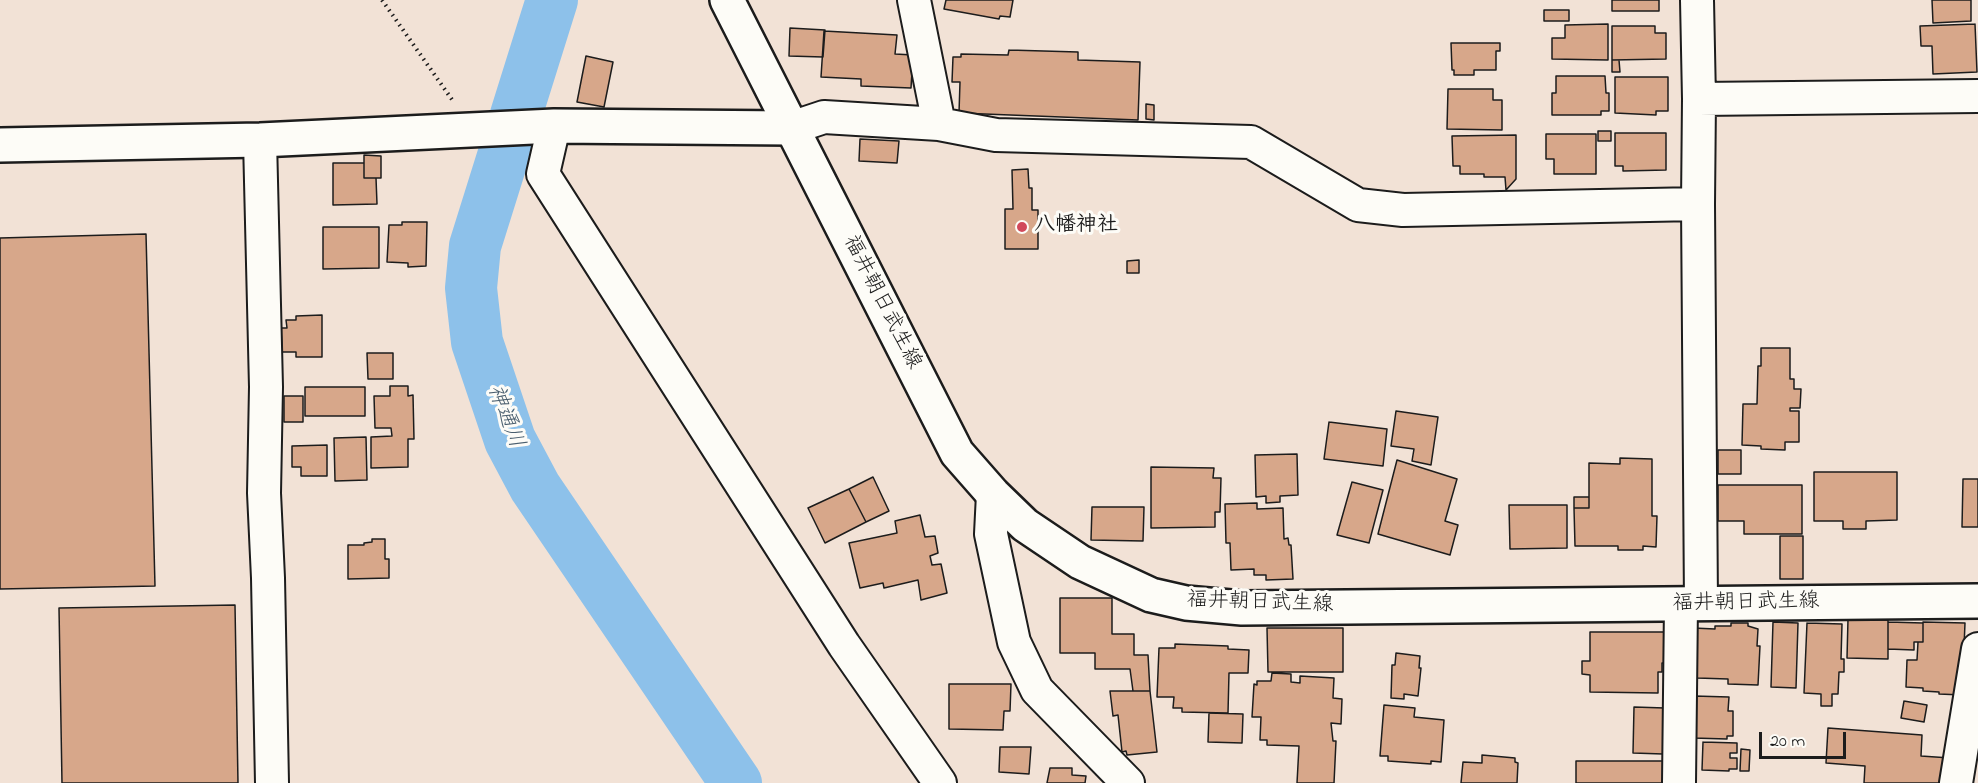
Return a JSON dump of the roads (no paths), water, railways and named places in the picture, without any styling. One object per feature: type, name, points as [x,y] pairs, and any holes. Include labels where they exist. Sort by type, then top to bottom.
[{"type":"main road","name":"福井朝日武生線","points":[[727,0],[957,453],[993,494],[1025,525],[1080,562],[1151,595],[1186,603],[1242,608],[1978,601]]},
{"type":"main road","points":[[0,145],[260,140],[554,126],[791,128]]},
{"type":"street","points":[[914,0],[939,124]]},
{"type":"street","points":[[1679,783],[1691,604],[1700,99],[1697,0]]},
{"type":"street","points":[[1700,99],[1978,96]]},
{"type":"street","points":[[791,128],[824,117],[939,124],[996,135],[1251,142],[1358,205],[1403,210],[1698,204]]},
{"type":"street","points":[[554,126],[543,174],[844,645],[940,783]]},
{"type":"street","points":[[260,140],[266,387],[264,493],[272,783]]},
{"type":"street","points":[[993,494],[991,534],[1014,642],[1037,690],[1128,783]]},
{"type":"street","points":[[1956,783],[1978,649]]},
{"type":"waterway","name":"神通川","points":[[552,0],[475,246],[471,288],[477,342],[510,440],[535,487],[736,783]]},
{"type":"place","name":"八幡神社","points":[[1022,227]]}]
